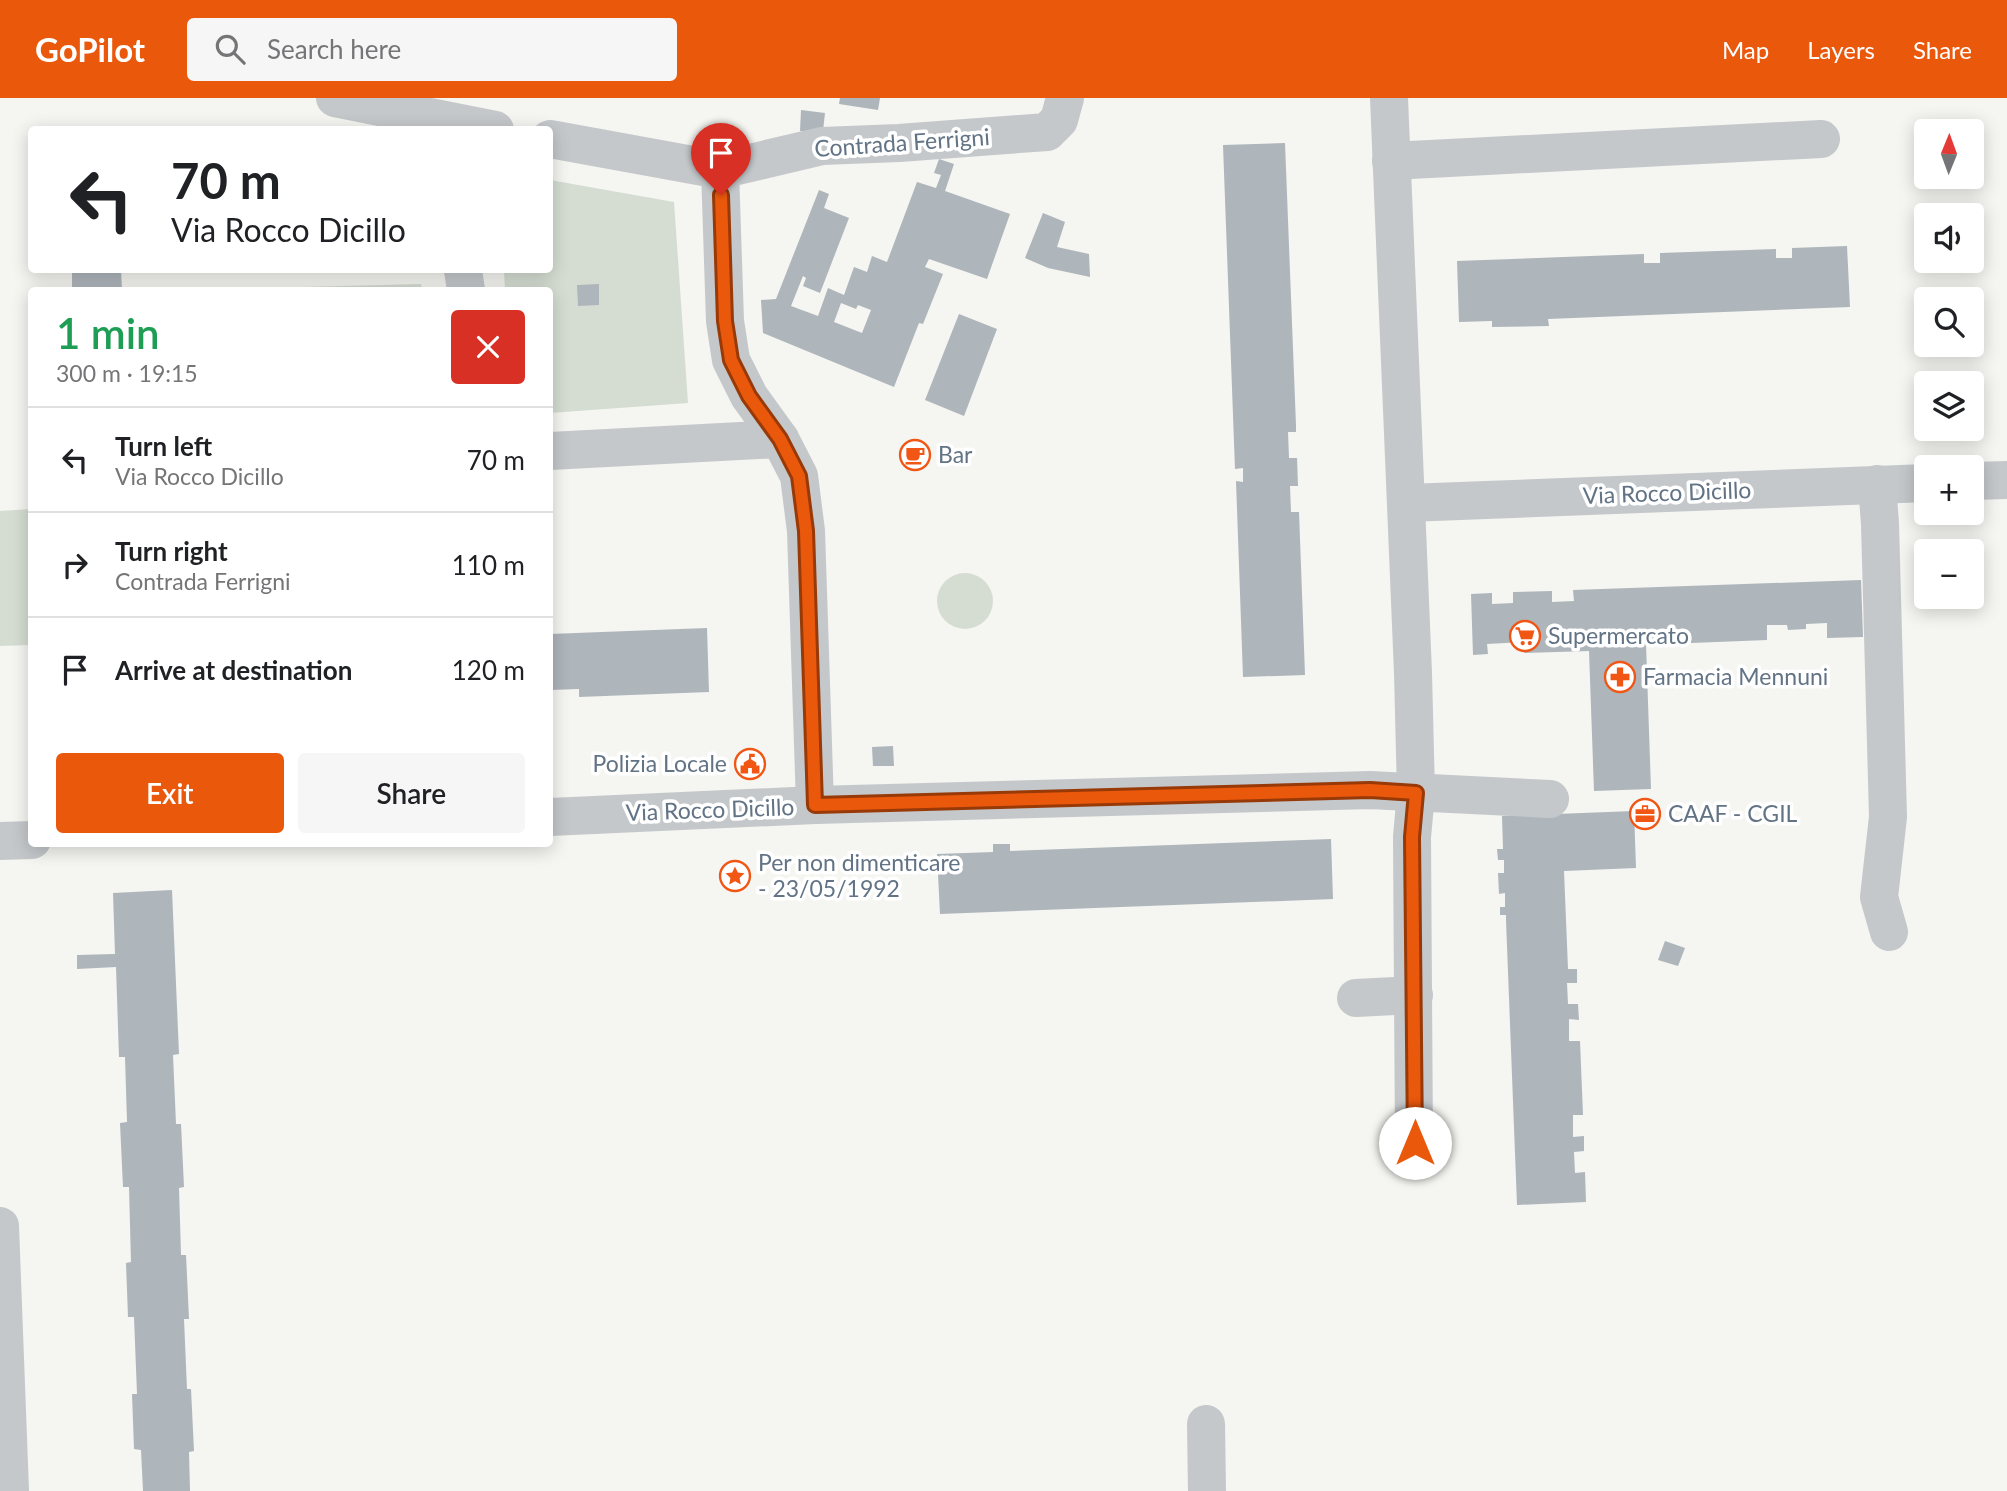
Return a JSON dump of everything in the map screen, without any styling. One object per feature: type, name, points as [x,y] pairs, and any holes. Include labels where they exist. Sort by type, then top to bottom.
[{"type":"street","points":[[335,98],[446,125]]},
{"type":"street","name":"Contrada Ferrigni","points":[[553,140],[720,170],[822,146],[1047,132],[1059,120],[1065,98]]},
{"type":"street","points":[[1389,98],[1407,503],[1416,793],[1412,837],[1415,1143]]},
{"type":"street","points":[[1391,161],[1821,139]]},
{"type":"street","points":[[720,170],[725,321],[731,360],[749,396],[780,439],[799,476],[806,531],[815,805]]},
{"type":"street","points":[[553,451],[780,439]]},
{"type":"street","points":[[1984,481],[2007,480]]},
{"type":"street","points":[[1889,932],[1879,897],[1888,817],[1880,524],[1905,483]]},
{"type":"street","name":"Via Rocco Dicillo","points":[[1407,503],[1905,483]]},
{"type":"street","name":"Via Rocco Dicillo","points":[[553,817],[815,805],[1370,790],[1550,799]]},
{"type":"street","points":[[0,841],[28,840]]},
{"type":"street","points":[[1356,998],[1413,995]]},
{"type":"street","points":[[0,1226],[10,1491]]},
{"type":"street","points":[[1206,1424],[1207,1491]]},
{"type":"shaded area","points":[[553,181],[674,202],[688,403],[553,413],[553,287],[505,287],[504,273],[553,273]]},
{"type":"shaded area","points":[[421,284],[422,287],[302,287]]},
{"type":"shaded area","points":[[28,509],[28,645],[0,646],[0,511]]},
{"type":"shaded area","points":[[959,573],[971,573],[981,577],[989,585],[993,601],[989,617],[981,625],[971,629],[959,629],[949,625],[941,617],[937,607],[937,595],[941,585],[949,577]]},
{"type":"building","points":[[840,98],[880,98],[878,110],[839,104]]},
{"type":"building","points":[[801,110],[825,113],[823,131],[800,131]]},
{"type":"building","points":[[1285,143],[1296,426],[1296,432],[1288,432],[1289,458],[1297,458],[1298,486],[1290,486],[1291,512],[1299,512],[1305,675],[1243,677],[1236,481],[1243,482],[1243,468],[1235,469],[1223,145]]},
{"type":"building","points":[[939,159],[954,164],[945,191],[1010,214],[987,279],[929,259],[925,267],[943,274],[923,324],[919,323],[894,387],[763,333],[761,300],[776,299],[819,190],[829,194],[824,208],[849,218],[820,293],[803,286],[806,278],[803,276],[791,306],[818,316],[828,288],[844,295],[854,267],[867,272],[872,256],[887,262],[917,182],[936,188],[941,175],[934,173]],"holes":[[[841,303],[856,309],[858,305],[871,310],[862,333],[834,322]]]},
{"type":"building","points":[[1043,213],[1065,222],[1057,247],[1089,254],[1090,277],[1048,268],[1025,258]]},
{"type":"building","points":[[1847,246],[1850,307],[1548,319],[1549,326],[1492,327],[1492,321],[1459,322],[1457,261],[1644,254],[1644,263],[1660,263],[1660,253],[1776,249],[1776,258],[1792,258],[1792,248]]},
{"type":"building","points":[[72,273],[121,273],[122,287],[72,287]]},
{"type":"building","points":[[599,284],[599,305],[578,306],[577,285]]},
{"type":"building","points":[[959,314],[997,329],[964,416],[925,400]]},
{"type":"building","points":[[1861,580],[1863,637],[1827,638],[1827,623],[1806,624],[1806,629],[1788,630],[1787,625],[1767,625],[1767,640],[1691,643],[1691,633],[1664,634],[1664,644],[1646,644],[1651,789],[1594,791],[1589,651],[1524,653],[1524,642],[1487,644],[1488,654],[1473,655],[1471,594],[1492,593],[1492,604],[1513,603],[1513,592],[1552,591],[1552,602],[1574,601],[1573,590]]},
{"type":"building","points":[[707,628],[709,692],[579,697],[579,689],[553,690],[553,634]]},
{"type":"building","points":[[893,746],[894,766],[873,766],[872,747]]},
{"type":"building","name":"Polizia Locale","points":[[745,758],[756,759],[756,770],[745,771]]},
{"type":"building","points":[[1634,811],[1636,868],[1564,871],[1568,969],[1577,969],[1577,983],[1567,983],[1568,1004],[1578,1004],[1579,1020],[1569,1019],[1569,1041],[1580,1041],[1583,1115],[1573,1115],[1573,1137],[1584,1136],[1584,1151],[1574,1152],[1575,1173],[1585,1172],[1586,1202],[1517,1205],[1506,915],[1500,915],[1500,907],[1505,907],[1505,893],[1499,894],[1498,873],[1504,873],[1504,860],[1498,860],[1497,849],[1503,849],[1502,816]]},
{"type":"building","points":[[1331,839],[1333,899],[940,914],[937,854],[993,852],[993,844],[1010,844],[1010,851]]},
{"type":"building","points":[[172,890],[179,1054],[173,1055],[176,1124],[181,1124],[184,1187],[179,1188],[181,1255],[186,1255],[189,1319],[184,1319],[187,1389],[191,1389],[194,1451],[189,1452],[190,1491],[143,1491],[141,1450],[134,1449],[132,1394],[137,1394],[134,1317],[128,1317],[126,1263],[131,1262],[129,1187],[123,1187],[120,1123],[127,1122],[125,1057],[119,1057],[116,967],[77,969],[77,955],[115,954],[113,893]]},
{"type":"building","points":[[1665,941],[1685,948],[1678,966],[1658,960]]},
{"type":"place","name":"Bar","points":[[915,455]]},
{"type":"place","name":"Supermercato","points":[[1525,636]]},
{"type":"place","name":"Farmacia Mennuni","points":[[1620,677]]},
{"type":"place","name":"Polizia Locale","points":[[750,764]]},
{"type":"place","name":"CAAF - CGIL","points":[[1645,814]]},
{"type":"place","name":"Per non dimenticare - 23/05/1992","points":[[735,876]]},
{"type":"route","points":[[721,195],[725,321],[731,360],[749,396],[780,439],[799,476],[806,531],[815,805],[1370,790],[1416,793],[1412,837],[1415,1143]]}]
